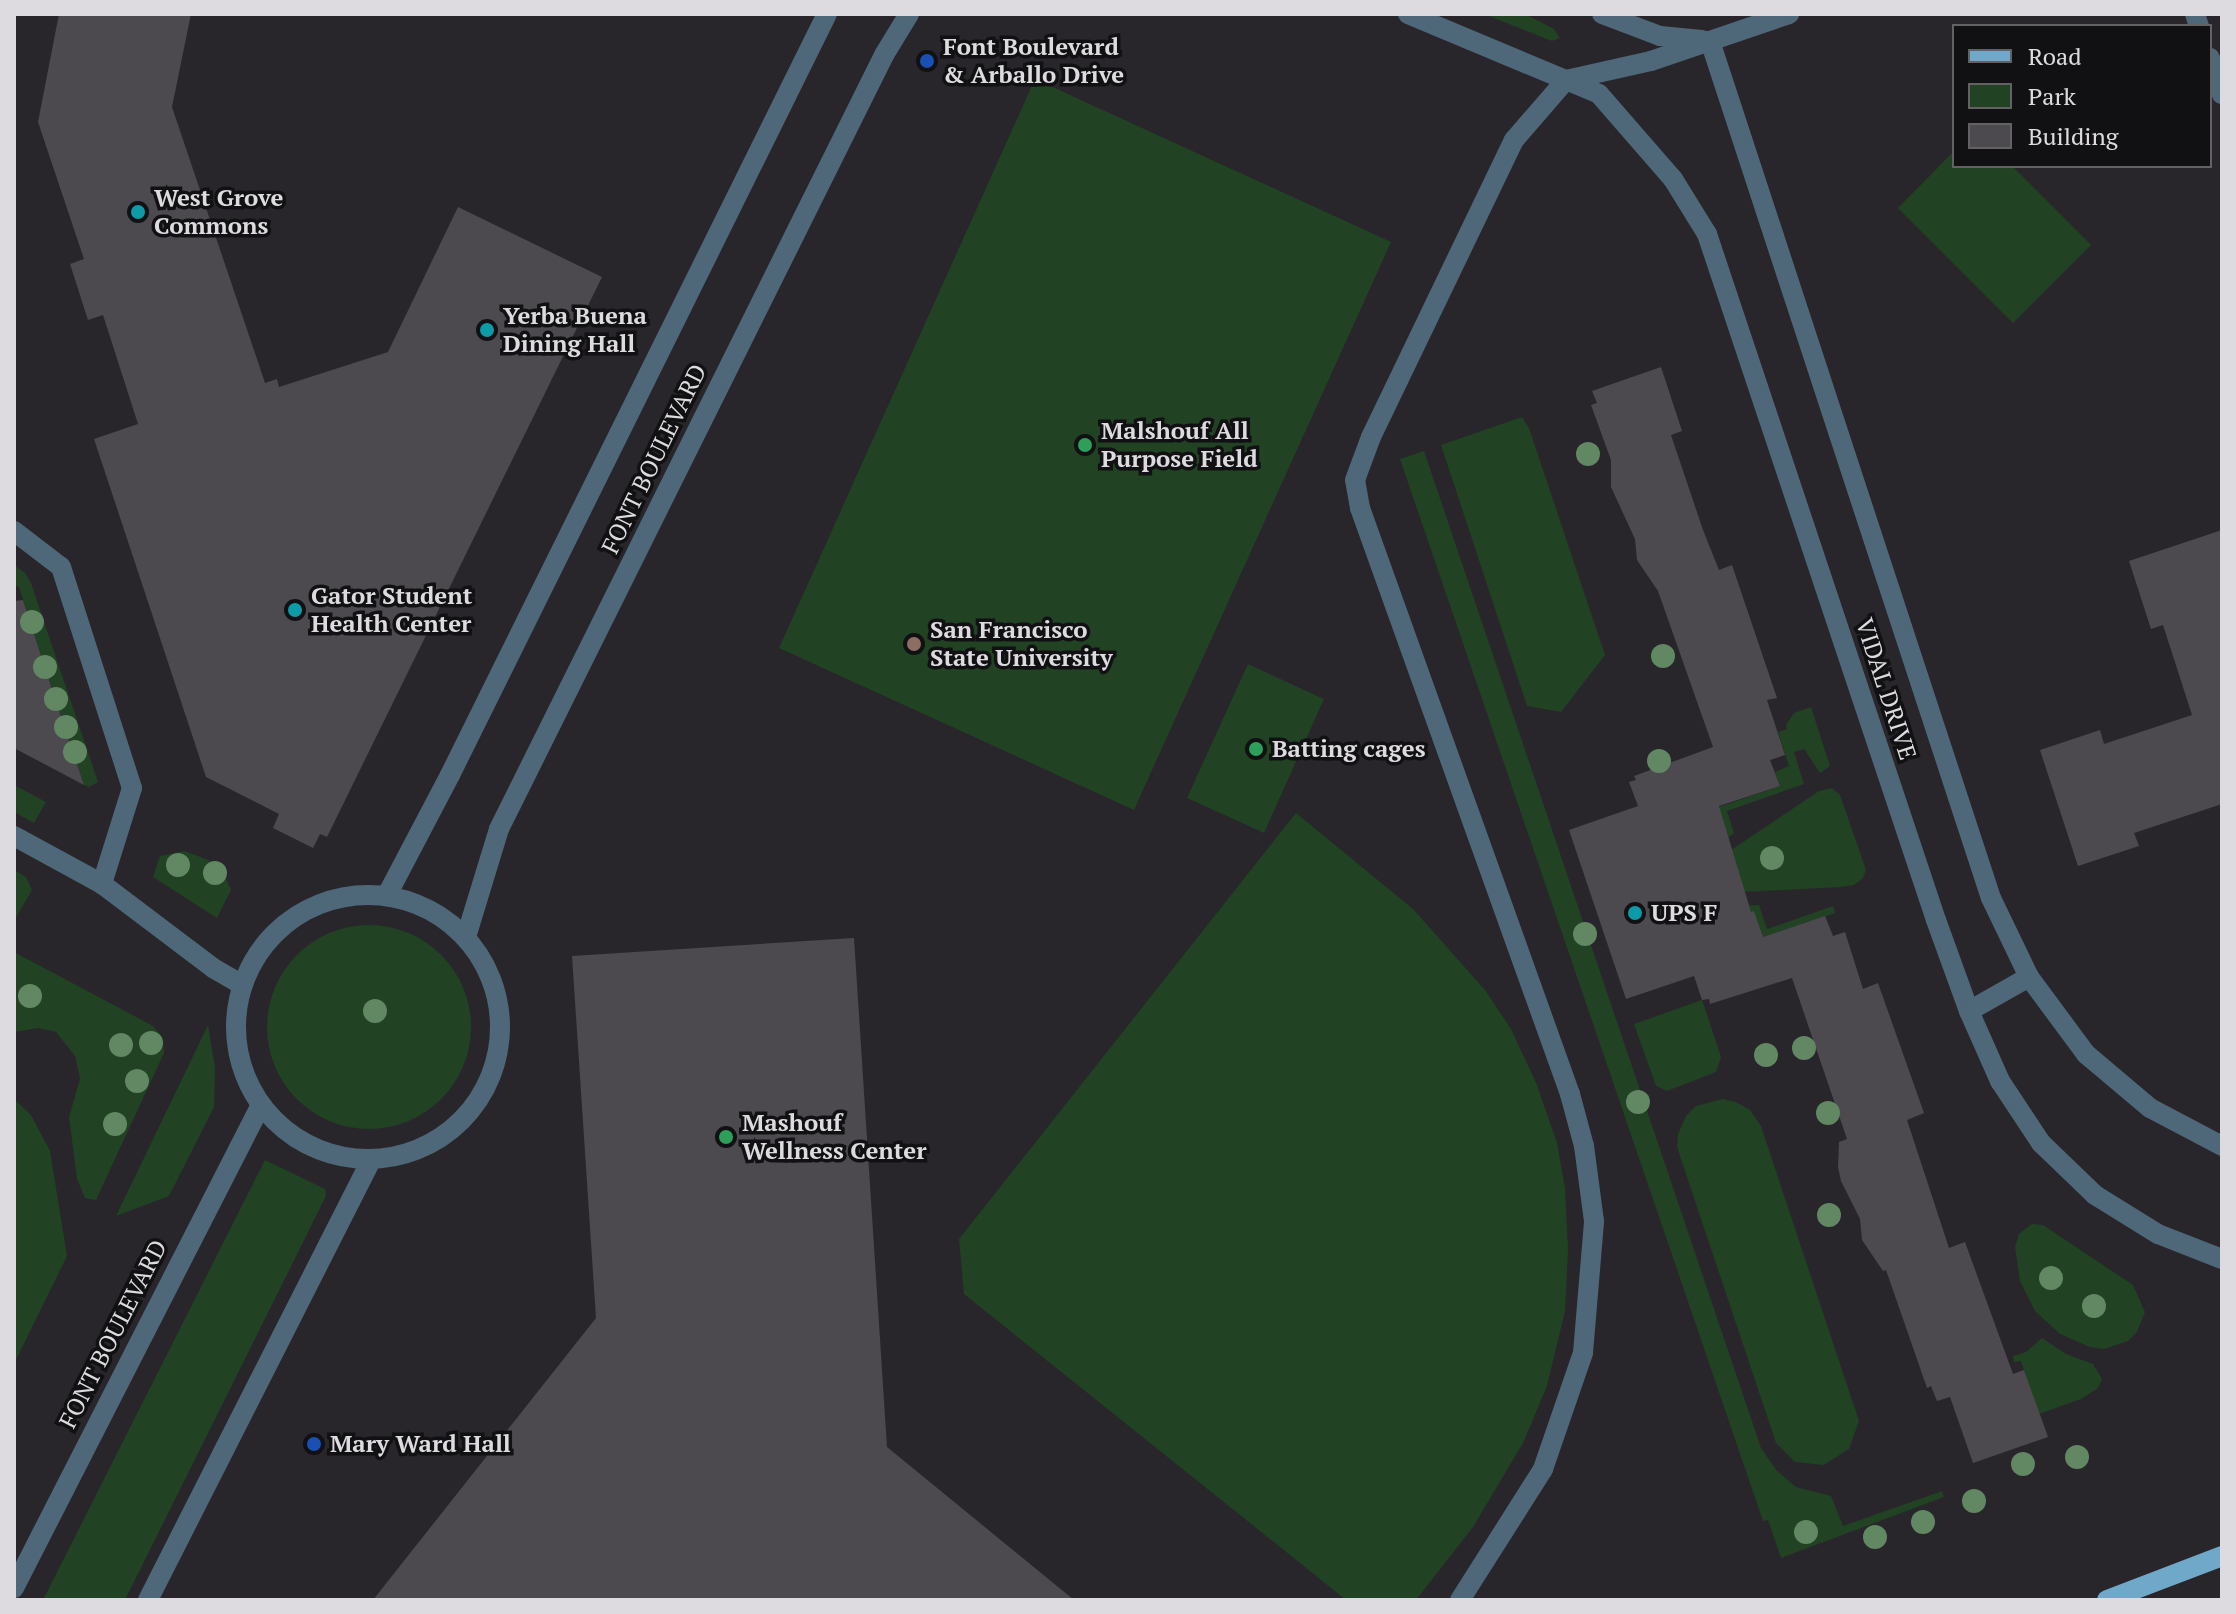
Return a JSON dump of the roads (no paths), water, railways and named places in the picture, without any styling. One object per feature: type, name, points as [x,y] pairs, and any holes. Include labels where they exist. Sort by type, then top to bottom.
[{"type":"main road","points":[[2107,1600],[2222,1556]]},
{"type":"street","name":"FONT BOULEVARD","points":[[387,895],[439,798],[827,14]]},
{"type":"street","name":"FONT BOULEVARD","points":[[466,937],[499,829],[884,55],[909,14]]},
{"type":"street","name":"VIDAL DRIVE","points":[[1408,14],[1599,94],[1673,179],[1707,234],[1969,1011],[2000,1081],[2041,1143],[2095,1195],[2158,1234],[2222,1259]]},
{"type":"street","points":[[1602,14],[1660,36],[1710,41]]},
{"type":"street","points":[[1460,1600],[1543,1469],[1583,1353],[1594,1221],[1584,1146],[1570,1094],[1360,508],[1355,480],[1371,437],[1514,140],[1566,80],[1651,61],[1789,14]]},
{"type":"street","name":"VIDAL DRIVE","points":[[1710,41],[1991,898],[2029,977],[2086,1054],[2150,1108],[2222,1146]]},
{"type":"street","points":[[2212,64],[2222,94]]},
{"type":"street","points":[[14,531],[61,567],[132,788],[102,884]]},
{"type":"street","points":[[14,836],[102,884],[213,968],[242,985]]},
{"type":"street","points":[[387,895],[430,910],[466,937],[489,974],[497,996],[501,1029],[496,1063],[483,1094],[462,1121],[436,1141],[405,1155],[371,1160],[340,1157],[309,1146],[283,1128],[261,1105],[239,1059],[236,1035],[242,985],[263,945],[297,915],[341,896],[387,895]]},
{"type":"street","points":[[1969,1011],[2029,977]]},
{"type":"street","name":"FONT BOULEVARD","points":[[14,1588],[261,1105]]},
{"type":"street","points":[[148,1600],[371,1160]]},
{"type":"place","name":"Font Boulevard & Arballo Drive","points":[[927,61]]},
{"type":"place","name":"West Grove Commons","points":[[138,212]]},
{"type":"place","name":"Yerba Buena Dining Hall","points":[[487,330]]},
{"type":"place","name":"Malshouf All Purpose Field","points":[[1085,445]]},
{"type":"place","name":"Gator Student Health Center","points":[[295,610]]},
{"type":"place","name":"San Francisco State University","points":[[914,644]]},
{"type":"place","name":"Batting cages","points":[[1256,749]]},
{"type":"place","name":"UPS F","points":[[1635,913]]},
{"type":"place","name":"Mashouf Wellness Center","points":[[726,1137]]},
{"type":"place","name":"Mary Ward Hall","points":[[314,1444]]}]
